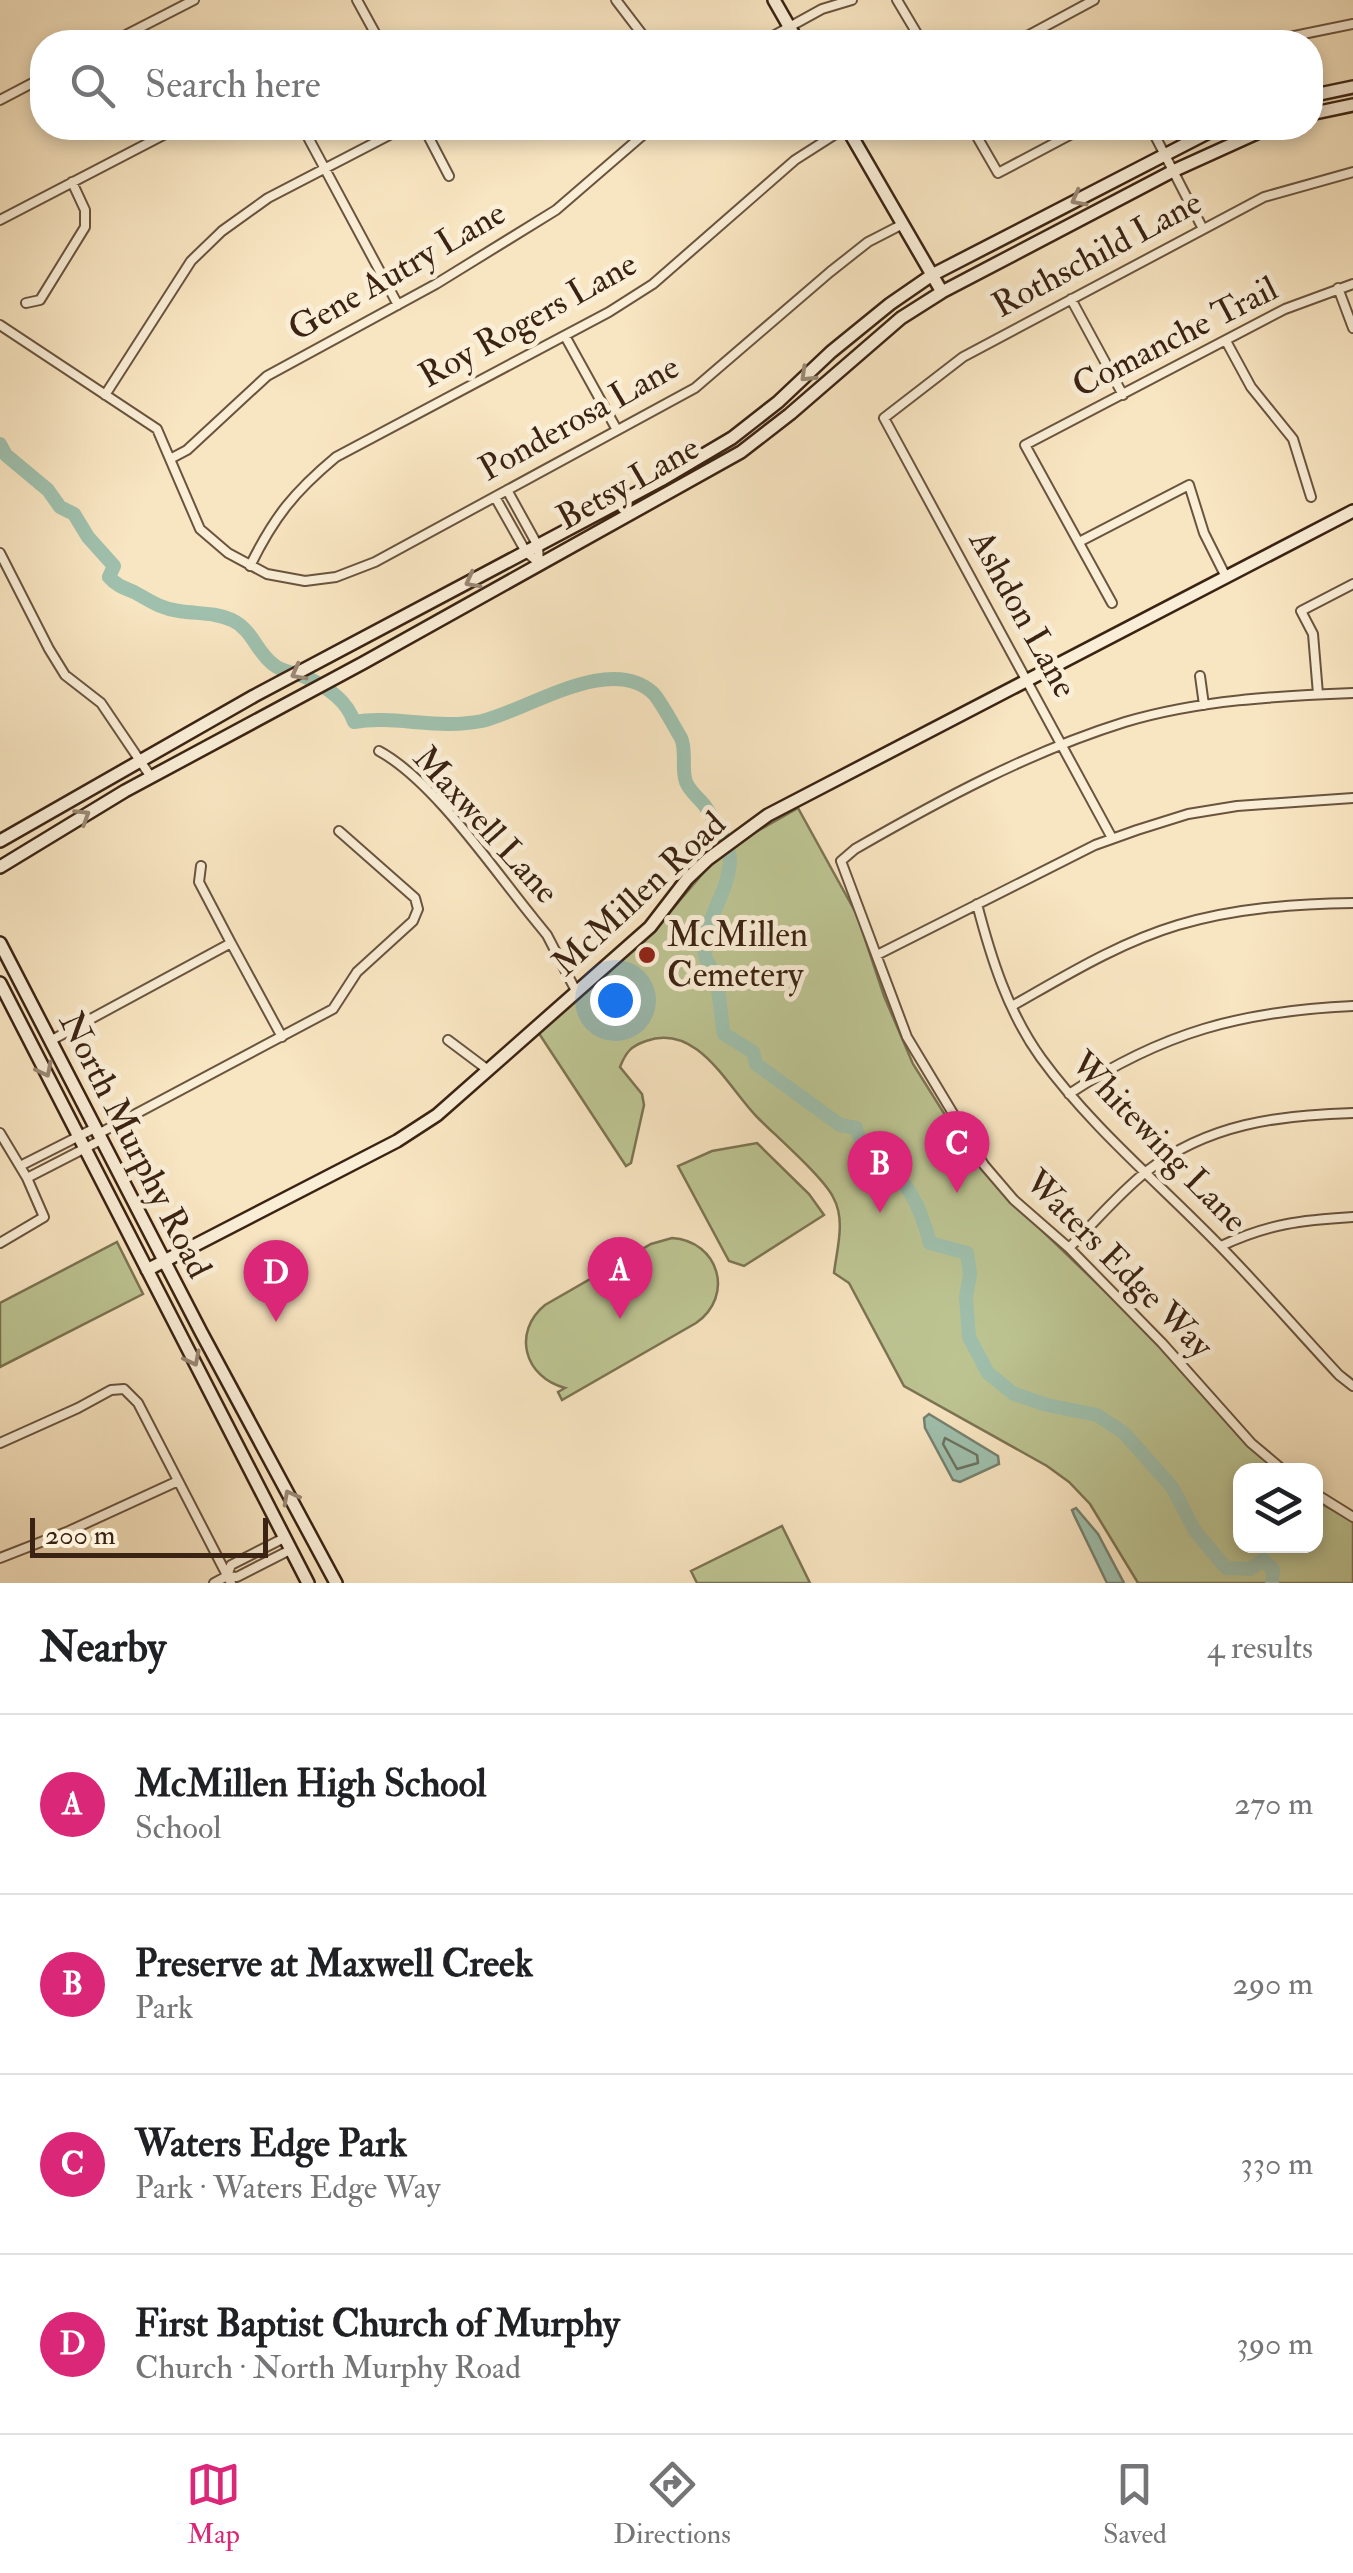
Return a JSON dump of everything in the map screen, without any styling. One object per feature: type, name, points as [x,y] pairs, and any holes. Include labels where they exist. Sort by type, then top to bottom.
[{"type":"main road","points":[[774,0],[791,30]]},
{"type":"main road","points":[[1323,93],[1353,87]]},
{"type":"main road","points":[[1323,111],[1353,105]]},
{"type":"main road","points":[[853,140],[942,292]]},
{"type":"main road","name":"Betsy Lane","points":[[0,841],[254,696],[732,438],[831,352],[932,275],[1193,140]]},
{"type":"main road","name":"Betsy Lane","points":[[0,867],[152,777],[741,452],[900,318],[942,292],[1173,170],[1241,140]]},
{"type":"main road","name":"McMillen Road","points":[[147,1270],[397,1141],[438,1115],[650,927],[708,859],[768,815],[1353,511]]},
{"type":"main road","name":"North Murphy Road","points":[[0,943],[336,1583]]},
{"type":"main road","name":"North Murphy Road","points":[[0,983],[308,1583]]},
{"type":"street","points":[[135,30],[194,0]]},
{"type":"street","points":[[357,0],[373,30]]},
{"type":"street","points":[[616,0],[639,30]]},
{"type":"street","points":[[782,30],[822,8],[852,0]]},
{"type":"street","points":[[897,0],[915,30]]},
{"type":"street","points":[[1038,30],[1094,0]]},
{"type":"street","points":[[1323,30],[1353,24]]},
{"type":"street","points":[[0,100],[30,84]]},
{"type":"street","points":[[0,220],[154,140]]},
{"type":"street","points":[[309,140],[398,305]]},
{"type":"street","points":[[105,395],[191,261],[222,231],[268,198],[379,140]]},
{"type":"street","points":[[430,140],[449,176]]},
{"type":"street","name":"Gene Autry Lane","points":[[170,459],[187,450],[267,376],[503,244],[556,210],[636,140]]},
{"type":"street","name":"Roy Rogers Lane","points":[[250,566],[268,530],[298,489],[336,457],[565,336],[653,284],[795,160],[827,140]]},
{"type":"street","points":[[979,140],[998,173],[1060,140]]},
{"type":"street","points":[[1157,140],[1203,229]]},
{"type":"street","name":"Rothschild Lane","points":[[884,418],[963,357],[1264,197],[1353,172]]},
{"type":"street","points":[[26,303],[40,300],[86,227],[84,210],[72,182]]},
{"type":"street","name":"Ponderosa Lane","points":[[0,325],[157,429],[200,529],[228,553],[267,574],[304,582],[336,577],[375,562],[695,388],[868,242],[902,225]]},
{"type":"street","name":"Comanche Trail","points":[[1079,542],[1024,445],[1285,309],[1353,284]]},
{"type":"street","points":[[1338,288],[1353,328]]},
{"type":"street","points":[[1072,299],[1123,396]]},
{"type":"street","points":[[565,336],[617,430]]},
{"type":"street","points":[[1226,341],[1251,387],[1293,438],[1311,497]]},
{"type":"street","name":"Ashdon Lane","points":[[884,418],[1112,838]]},
{"type":"street","points":[[1112,603],[1079,542],[1189,485],[1204,534],[1226,577]]},
{"type":"street","points":[[507,490],[539,563]]},
{"type":"street","points":[[495,497],[532,549]]},
{"type":"street","points":[[0,552],[65,675],[101,703],[152,777]]},
{"type":"street","points":[[1318,694],[1313,634],[1301,611],[1353,584]]},
{"type":"street","points":[[1200,676],[1204,705]]},
{"type":"street","points":[[1063,744],[1128,721],[1204,705],[1353,693]]},
{"type":"street","name":"Waters Edge Way","points":[[1063,744],[983,778],[855,849],[841,862],[906,1037],[984,1165],[1014,1200],[1069,1248],[1162,1343],[1251,1443],[1275,1463]]},
{"type":"street","name":"Maxwell Lane","points":[[379,751],[411,773],[504,882],[547,935],[576,992]]},
{"type":"street","points":[[877,955],[1112,838],[1188,814],[1237,806],[1353,798]]},
{"type":"street","points":[[20,1166],[98,1134],[333,1009],[357,972],[417,915],[415,898],[339,832]]},
{"type":"street","points":[[201,866],[198,882],[282,1037]]},
{"type":"street","points":[[1012,1006],[1092,960],[1176,926],[1239,910],[1353,903]]},
{"type":"street","name":"Whitewing Lane","points":[[978,904],[992,958],[1012,1006],[1040,1056],[1069,1094],[1353,1386]]},
{"type":"street","points":[[50,1040],[231,942]]},
{"type":"street","points":[[1069,1094],[1126,1061],[1220,1022],[1267,1012],[1353,1006]]},
{"type":"street","points":[[448,1040],[488,1070]]},
{"type":"street","points":[[1069,1248],[1146,1172],[1190,1143],[1289,1114],[1353,1112]]},
{"type":"street","points":[[0,1133],[27,1178],[44,1217],[0,1244]]},
{"type":"street","points":[[27,1178],[82,1142]]},
{"type":"street","points":[[1221,1246],[1256,1230],[1305,1220],[1353,1218]]},
{"type":"street","points":[[0,1443],[111,1390],[124,1388],[138,1403],[229,1580]]},
{"type":"street","points":[[0,1558],[69,1532],[178,1481]]},
{"type":"street","points":[[1323,1498],[1353,1516]]},
{"type":"street","points":[[229,1580],[231,1565],[287,1544]]},
{"type":"street","points":[[214,1583],[229,1580]]},
{"type":"shaded area","points":[[798,808],[857,915],[884,996],[913,1064],[967,1150],[1006,1196],[1137,1322],[1268,1463],[1233,1463],[1233,1553],[1323,1553],[1323,1505],[1353,1521],[1353,1583],[1138,1583],[1090,1504],[1069,1482],[904,1386],[849,1283],[834,1273],[840,1225],[837,1206],[828,1189],[758,1118],[710,1061],[681,1041],[646,1041],[633,1047],[622,1062],[620,1067],[642,1094],[644,1105],[631,1163],[626,1166],[538,1032],[651,934],[710,865]]},
{"type":"shaded area","points":[[757,1143],[809,1194],[824,1215],[744,1266],[729,1261],[678,1166],[712,1151]]},
{"type":"shaded area","points":[[672,1238],[688,1241],[711,1259],[718,1285],[708,1312],[696,1323],[562,1400],[558,1392],[565,1388],[540,1374],[527,1352],[528,1328],[535,1316],[545,1305],[651,1244]]},
{"type":"shaded area","points":[[117,1242],[143,1294],[0,1367],[0,1303]]},
{"type":"shaded area","points":[[782,1526],[810,1583],[697,1583],[691,1571]]},
{"type":"water","points":[[929,1414],[998,1456],[999,1464],[960,1482],[953,1480],[925,1428],[924,1418]]},
{"type":"water","points":[[1076,1508],[1098,1534],[1124,1583],[1107,1583],[1074,1515],[1072,1510]]},
{"type":"waterway","points":[[0,444],[6,455],[48,490],[60,507],[74,514],[114,566],[109,577],[115,583],[167,608],[232,620],[245,629],[274,665],[334,694],[354,722],[482,721],[592,681],[635,682],[653,693],[681,738],[686,782],[705,806],[729,854],[726,883],[704,947],[716,981],[724,1034],[753,1052],[756,1064],[840,1125],[856,1128],[866,1148],[899,1178],[911,1195],[930,1243],[967,1253],[969,1337],[988,1373],[1014,1394],[1097,1415],[1124,1433],[1172,1487],[1195,1531],[1226,1568],[1251,1569],[1263,1560],[1273,1569],[1272,1583]]},
{"type":"place","name":"McMillen Cemetery","points":[[647,955]]},
{"type":"place","name":"Waters Edge Park","points":[[957,1193]]},
{"type":"place","name":"Preserve at Maxwell Creek","points":[[880,1213]]},
{"type":"place","name":"McMillen High School","points":[[620,1319]]},
{"type":"place","name":"First Baptist Church of Murphy","points":[[276,1322]]}]
